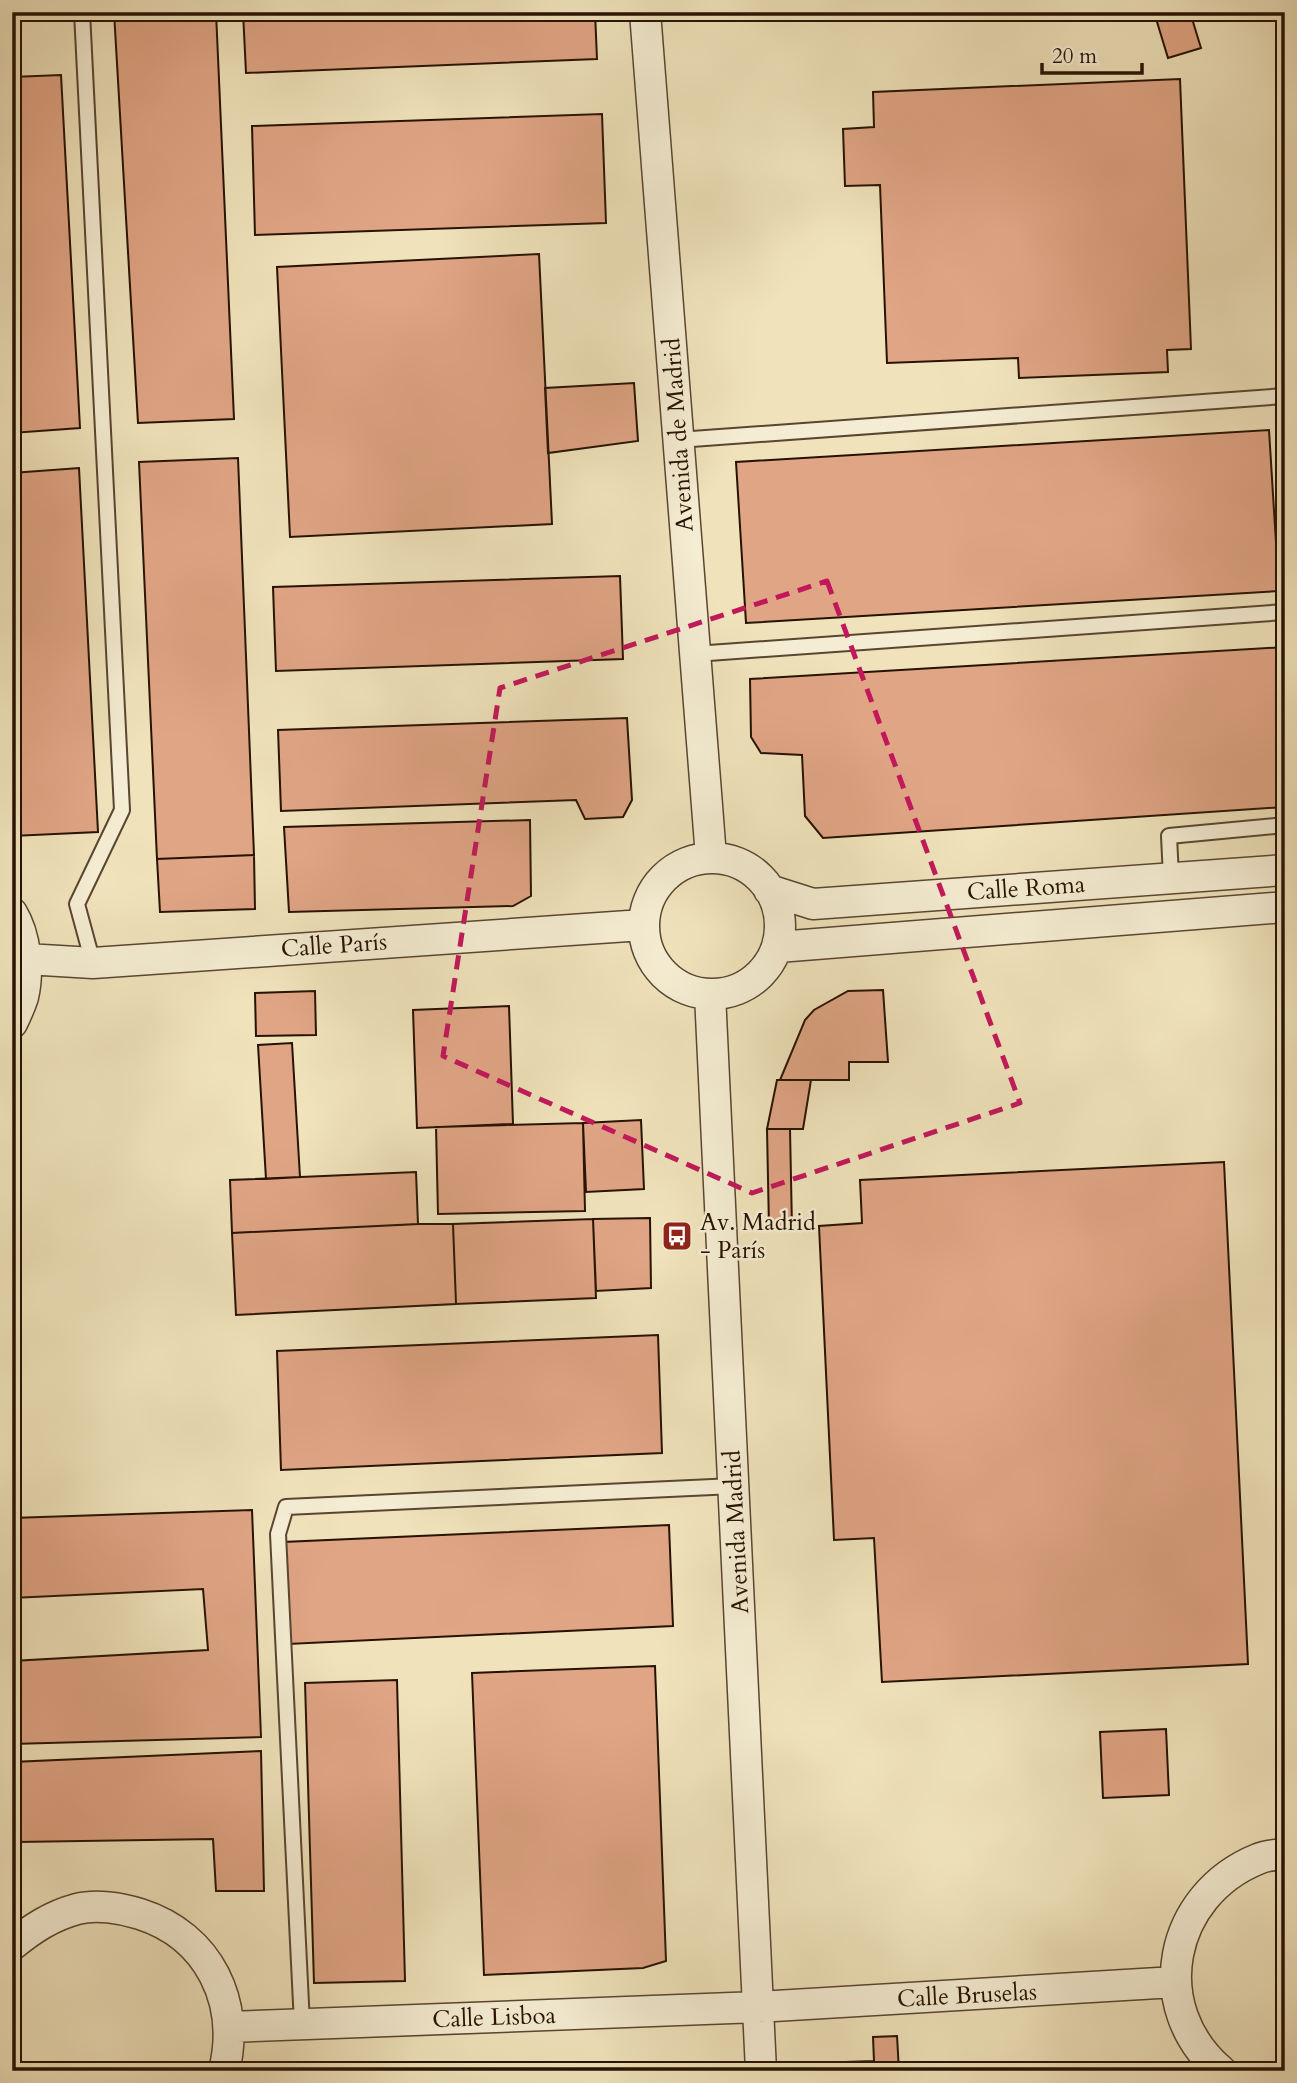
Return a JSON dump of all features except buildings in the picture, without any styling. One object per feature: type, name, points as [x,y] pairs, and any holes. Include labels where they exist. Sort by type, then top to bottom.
[{"type":"street","name":"Avenida de Madrid","points":[[645,12],[711,858]]},
{"type":"street","points":[[723,858],[746,866],[763,880],[769,890],[779,908],[781,924],[778,947],[769,965],[752,982],[734,991],[696,993],[673,983],[652,960],[647,949],[643,925],[649,899],[663,877],[687,862],[723,858]]},
{"type":"street","name":"Calle Roma","points":[[769,890],[813,904],[1285,870]]},
{"type":"street","name":"Calle Roma","points":[[778,947],[1285,907]]},
{"type":"street","points":[[12,913],[17,921],[26,959],[23,995],[12,1023]]},
{"type":"street","name":"Calle París","points":[[26,959],[93,962],[643,925]]},
{"type":"street","name":"Avenida Madrid","points":[[710,994],[761,2071]]},
{"type":"street","points":[[1221,2071],[1204,2057],[1186,2027],[1175,1982],[1178,1947],[1193,1912],[1217,1882],[1259,1858],[1285,1854]]},
{"type":"street","points":[[12,1945],[38,1924],[79,1908],[122,1908],[163,1921],[197,1948],[220,1984],[230,2027],[224,2071]]},
{"type":"street","name":"Calle Bruselas","points":[[758,2007],[1175,1982]]},
{"type":"street","name":"Calle Lisboa","points":[[230,2027],[758,2007]]},
{"type":"lane","points":[[82,12],[122,810],[77,904],[93,962]]},
{"type":"lane","points":[[678,440],[1285,396]]},
{"type":"lane","points":[[695,654],[1285,612]]},
{"type":"lane","points":[[1171,877],[1169,836],[1285,825]]},
{"type":"lane","points":[[302,2024],[278,1534],[286,1507],[734,1486]]},
{"type":"highlighted area","points":[[827,581],[1020,1103],[752,1193],[443,1056],[500,688]]},
{"type":"place","name":"Av. Madrid - París","points":[[677,1236]]}]
